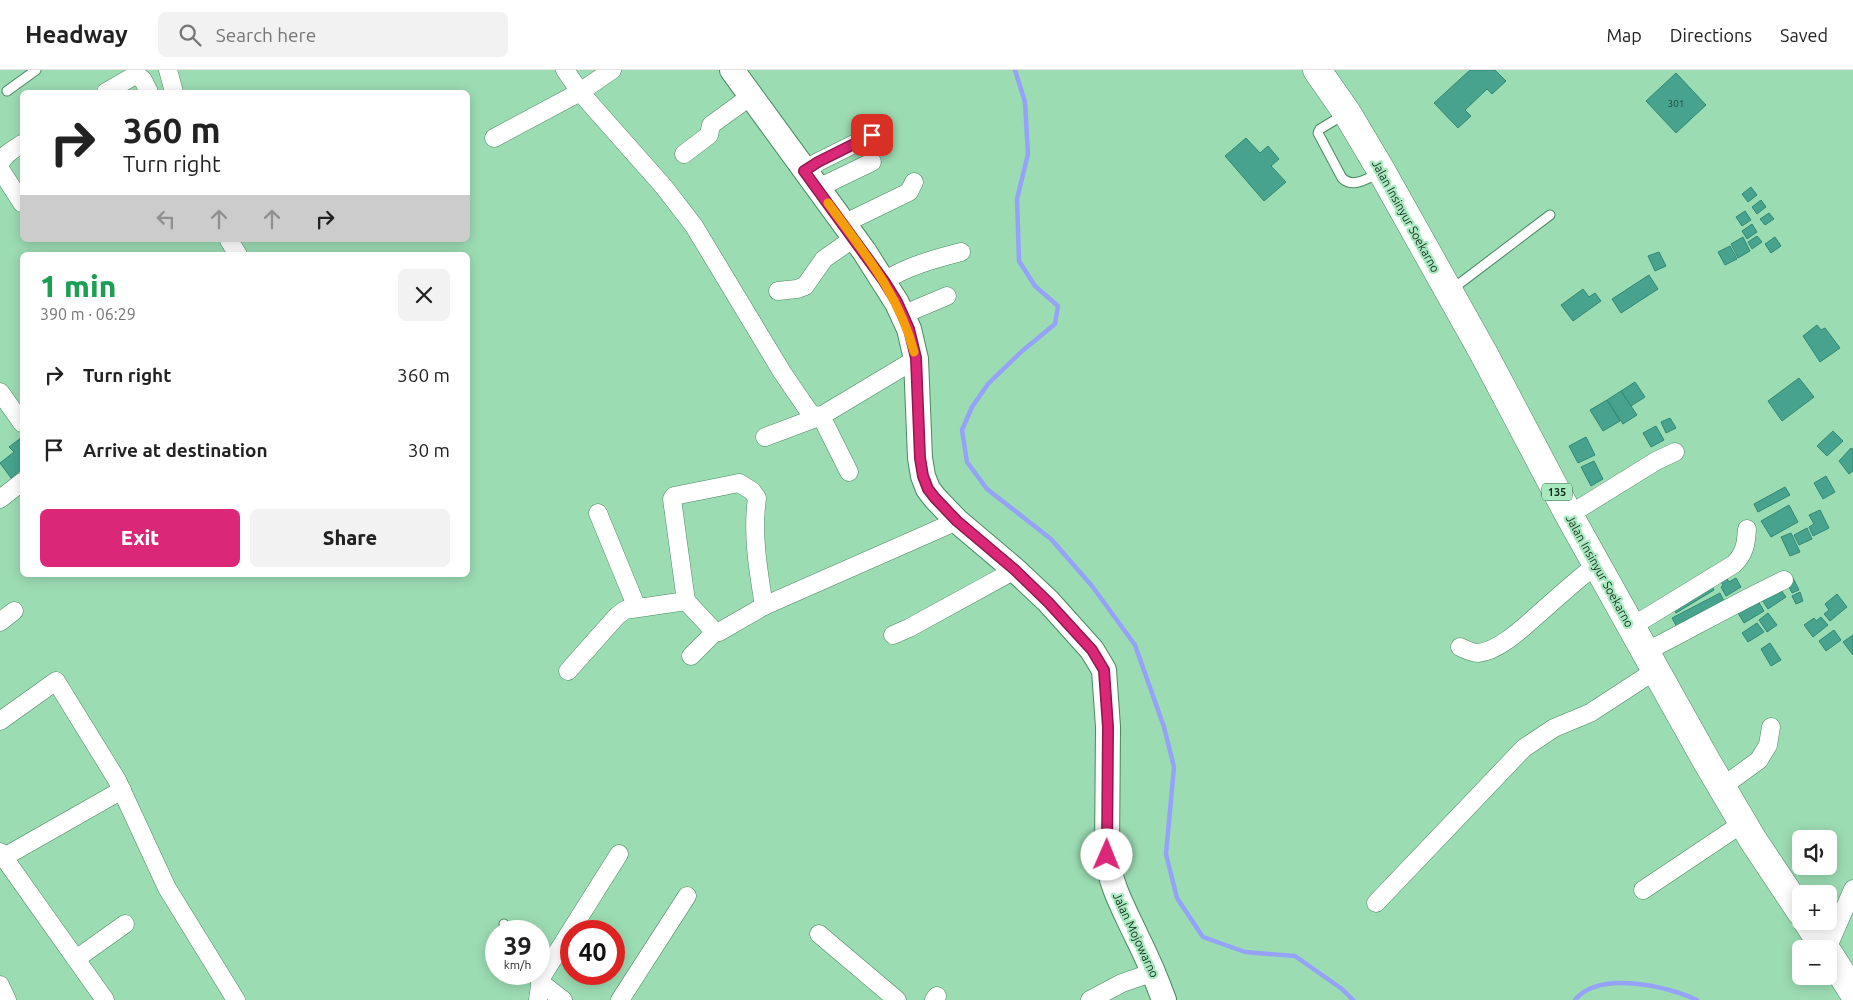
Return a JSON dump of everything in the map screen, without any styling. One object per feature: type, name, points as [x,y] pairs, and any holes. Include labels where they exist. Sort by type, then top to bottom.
[{"type":"main road","name":"Jalan Insinyur Soekarno","points":[[1317,70],[1347,113],[1382,172],[1484,354],[1631,627],[1743,823],[1792,898]]},
{"type":"main road","points":[[1837,967],[1853,992]]},
{"type":"street","points":[[168,70],[173,90]]},
{"type":"street","points":[[565,70],[580,92],[664,187],[694,226],[782,372],[810,413],[821,416]]},
{"type":"street","points":[[494,138],[580,92],[612,70]]},
{"type":"street","name":"Jalan Mojowarno","points":[[732,70],[884,281],[909,329],[916,358],[920,458],[923,476],[935,498],[957,521],[1015,570],[1071,626],[1092,650],[1104,670],[1108,727],[1107,855],[1109,872],[1120,901],[1154,972],[1164,1000]]},
{"type":"street","points":[[109,90],[132,77],[138,76],[143,80],[148,90]]},
{"type":"street","points":[[684,154],[709,136],[712,125],[751,96]]},
{"type":"street","points":[[811,180],[818,162],[872,135]]},
{"type":"street","points":[[0,164],[2,159],[20,145]]},
{"type":"street","points":[[811,180],[872,162]]},
{"type":"street","points":[[0,169],[20,200]]},
{"type":"street","points":[[778,291],[805,286],[824,259],[849,231],[909,192],[914,182]]},
{"type":"street","points":[[884,281],[899,272],[931,260],[961,252]]},
{"type":"street","points":[[902,315],[947,296]]},
{"type":"street","points":[[765,437],[821,416],[916,358]]},
{"type":"street","points":[[0,392],[20,420]]},
{"type":"street","points":[[821,416],[849,472]]},
{"type":"street","points":[[1569,515],[1656,461],[1675,452]]},
{"type":"street","points":[[714,632],[686,601],[672,500],[674,496],[739,483],[752,491],[757,498],[755,550],[764,606]]},
{"type":"street","points":[[0,499],[20,484]]},
{"type":"street","points":[[598,513],[637,608]]},
{"type":"street","points":[[691,656],[714,632],[719,632],[764,606],[957,521]]},
{"type":"street","points":[[1631,627],[1734,564],[1746,549],[1747,529]]},
{"type":"street","points":[[1460,648],[1481,653],[1510,639],[1597,564]]},
{"type":"street","points":[[893,635],[1015,570]]},
{"type":"street","points":[[1376,903],[1524,748],[1554,728],[1590,713],[1651,661],[1697,626],[1734,604],[1784,580]]},
{"type":"street","points":[[568,671],[617,616],[625,610],[686,601]]},
{"type":"street","points":[[0,721],[56,681],[122,790],[167,888],[236,1000]]},
{"type":"street","points":[[1722,787],[1759,760],[1768,745],[1771,727]]},
{"type":"street","points":[[105,1000],[2,854],[122,790]]},
{"type":"street","points":[[1643,890],[1743,823]]},
{"type":"street","points":[[550,957],[620,854]]},
{"type":"street","points":[[1830,940],[1853,888]]},
{"type":"street","points":[[620,1000],[687,896]]},
{"type":"street","points":[[76,959],[125,924]]},
{"type":"street","points":[[819,934],[897,1000]]},
{"type":"street","points":[[1090,1000],[1122,983],[1154,972]]},
{"type":"street","points":[[0,985],[7,1000]]},
{"type":"street","points":[[537,985],[538,1000]]},
{"type":"street","points":[[545,985],[563,1000]]},
{"type":"lane","points":[[7,90],[36,70]]},
{"type":"lane","points":[[1347,113],[1320,129],[1318,133],[1342,178],[1346,182],[1354,184],[1382,172]]},
{"type":"lane","points":[[1449,291],[1550,215]]},
{"type":"building","points":[[1470,70],[1495,70],[1506,81],[1492,94],[1487,89],[1465,110],[1471,116],[1458,128],[1434,103]]},
{"type":"building","points":[[1676,73],[1706,105],[1676,133],[1646,101]]},
{"type":"building","points":[[1246,138],[1260,153],[1268,146],[1279,159],[1271,166],[1286,182],[1264,201],[1225,156]]},
{"type":"building","points":[[1751,187],[1757,195],[1748,202],[1742,194]]},
{"type":"building","points":[[1761,200],[1766,207],[1757,214],[1752,207]]},
{"type":"building","points":[[1745,211],[1751,220],[1742,226],[1736,217]]},
{"type":"building","points":[[1769,213],[1774,219],[1765,225],[1760,219]]},
{"type":"building","points":[[1752,224],[1757,232],[1747,239],[1742,231]]},
{"type":"building","points":[[1757,236],[1762,242],[1752,249],[1748,242]]},
{"type":"building","points":[[1743,237],[1750,251],[1738,258],[1731,244]]},
{"type":"building","points":[[1775,237],[1781,246],[1771,253],[1765,244]]},
{"type":"building","points":[[1730,246],[1737,259],[1725,265],[1718,252]]},
{"type":"building","points":[[1659,252],[1666,266],[1655,271],[1648,256]]},
{"type":"building","points":[[1649,275],[1658,289],[1621,313],[1612,299]]},
{"type":"building","points":[[1583,289],[1589,297],[1595,293],[1601,301],[1573,321],[1561,305]]},
{"type":"building","points":[[1817,325],[1821,330],[1825,328],[1840,348],[1820,362],[1803,336]]},
{"type":"building","points":[[1799,378],[1814,397],[1782,421],[1768,401]]},
{"type":"building","points":[[1635,382],[1645,397],[1631,406],[1621,391]]},
{"type":"building","points":[[1621,391],[1637,415],[1623,424],[1607,400]]},
{"type":"building","points":[[1607,400],[1620,421],[1603,431],[1590,410]]},
{"type":"building","points":[[1670,418],[1676,428],[1666,433],[1661,422]]},
{"type":"building","points":[[1656,426],[1664,440],[1651,447],[1643,433]]},
{"type":"building","points":[[1833,431],[1843,441],[1827,456],[1817,446]]},
{"type":"building","points":[[1586,437],[1595,455],[1578,463],[1569,446]]},
{"type":"building","points":[[20,439],[20,471],[11,478],[0,463],[14,452],[9,447]]},
{"type":"building","points":[[1851,448],[1853,449],[1853,471],[1849,474],[1839,461]]},
{"type":"building","points":[[1594,461],[1603,479],[1591,486],[1581,467]]},
{"type":"building","points":[[1826,476],[1835,492],[1823,499],[1814,483]]},
{"type":"building","points":[[1785,487],[1790,495],[1758,512],[1754,504]]},
{"type":"building","points":[[1789,505],[1798,522],[1771,537],[1761,521]]},
{"type":"building","points":[[1820,510],[1829,528],[1813,536],[1809,527],[1814,524],[1809,515]]},
{"type":"building","points":[[1807,528],[1812,539],[1799,545],[1794,535]]},
{"type":"building","points":[[1791,533],[1800,552],[1790,556],[1781,537]]},
{"type":"building","points":[[1724,574],[1729,582],[1736,578],[1741,587],[1726,596],[1721,587],[1723,585],[1718,578]]},
{"type":"building","points":[[1793,578],[1799,590],[1792,593],[1786,581]]},
{"type":"building","points":[[1709,581],[1714,590],[1676,613],[1672,605]]},
{"type":"building","points":[[1778,586],[1786,597],[1768,609],[1760,597]]},
{"type":"building","points":[[1800,592],[1803,601],[1796,604],[1792,596]]},
{"type":"building","points":[[1720,593],[1725,603],[1678,629],[1672,618]]},
{"type":"building","points":[[1837,594],[1847,607],[1830,621],[1824,614],[1829,610],[1825,604]]},
{"type":"building","points":[[1755,596],[1764,611],[1744,623],[1735,608]]},
{"type":"building","points":[[1768,613],[1777,625],[1767,632],[1759,620]]},
{"type":"building","points":[[1821,617],[1828,625],[1813,637],[1804,625],[1814,618],[1816,621]]},
{"type":"building","points":[[1757,623],[1764,632],[1748,642],[1742,633]]},
{"type":"building","points":[[1834,630],[1841,640],[1826,651],[1819,641]]},
{"type":"building","points":[[1853,635],[1853,655],[1843,642]]},
{"type":"building","points":[[1770,643],[1781,660],[1771,666],[1761,649]]},
{"type":"waterway","points":[[1015,70],[1025,102],[1028,154],[1017,199],[1019,261],[1035,286],[1058,306],[1055,324],[1021,352],[988,384],[972,407],[962,430],[967,462],[987,489],[1051,539],[1092,586],[1135,645],[1164,727],[1174,767],[1166,854],[1177,898],[1203,937],[1245,952],[1295,956],[1342,989],[1353,1000]]},
{"type":"waterway","points":[[1575,1000],[1586,991],[1600,985],[1616,983],[1652,986],[1697,1000]]},
{"type":"slow traffic","points":[[828,203],[864,251],[897,302],[909,329],[914,352]]},
{"type":"route","points":[[872,135],[804,171],[884,281],[897,302],[909,329],[916,358],[920,458],[923,476],[928,489],[957,521],[1015,570],[1048,602],[1092,650],[1104,670],[1108,727],[1107,855]]}]
